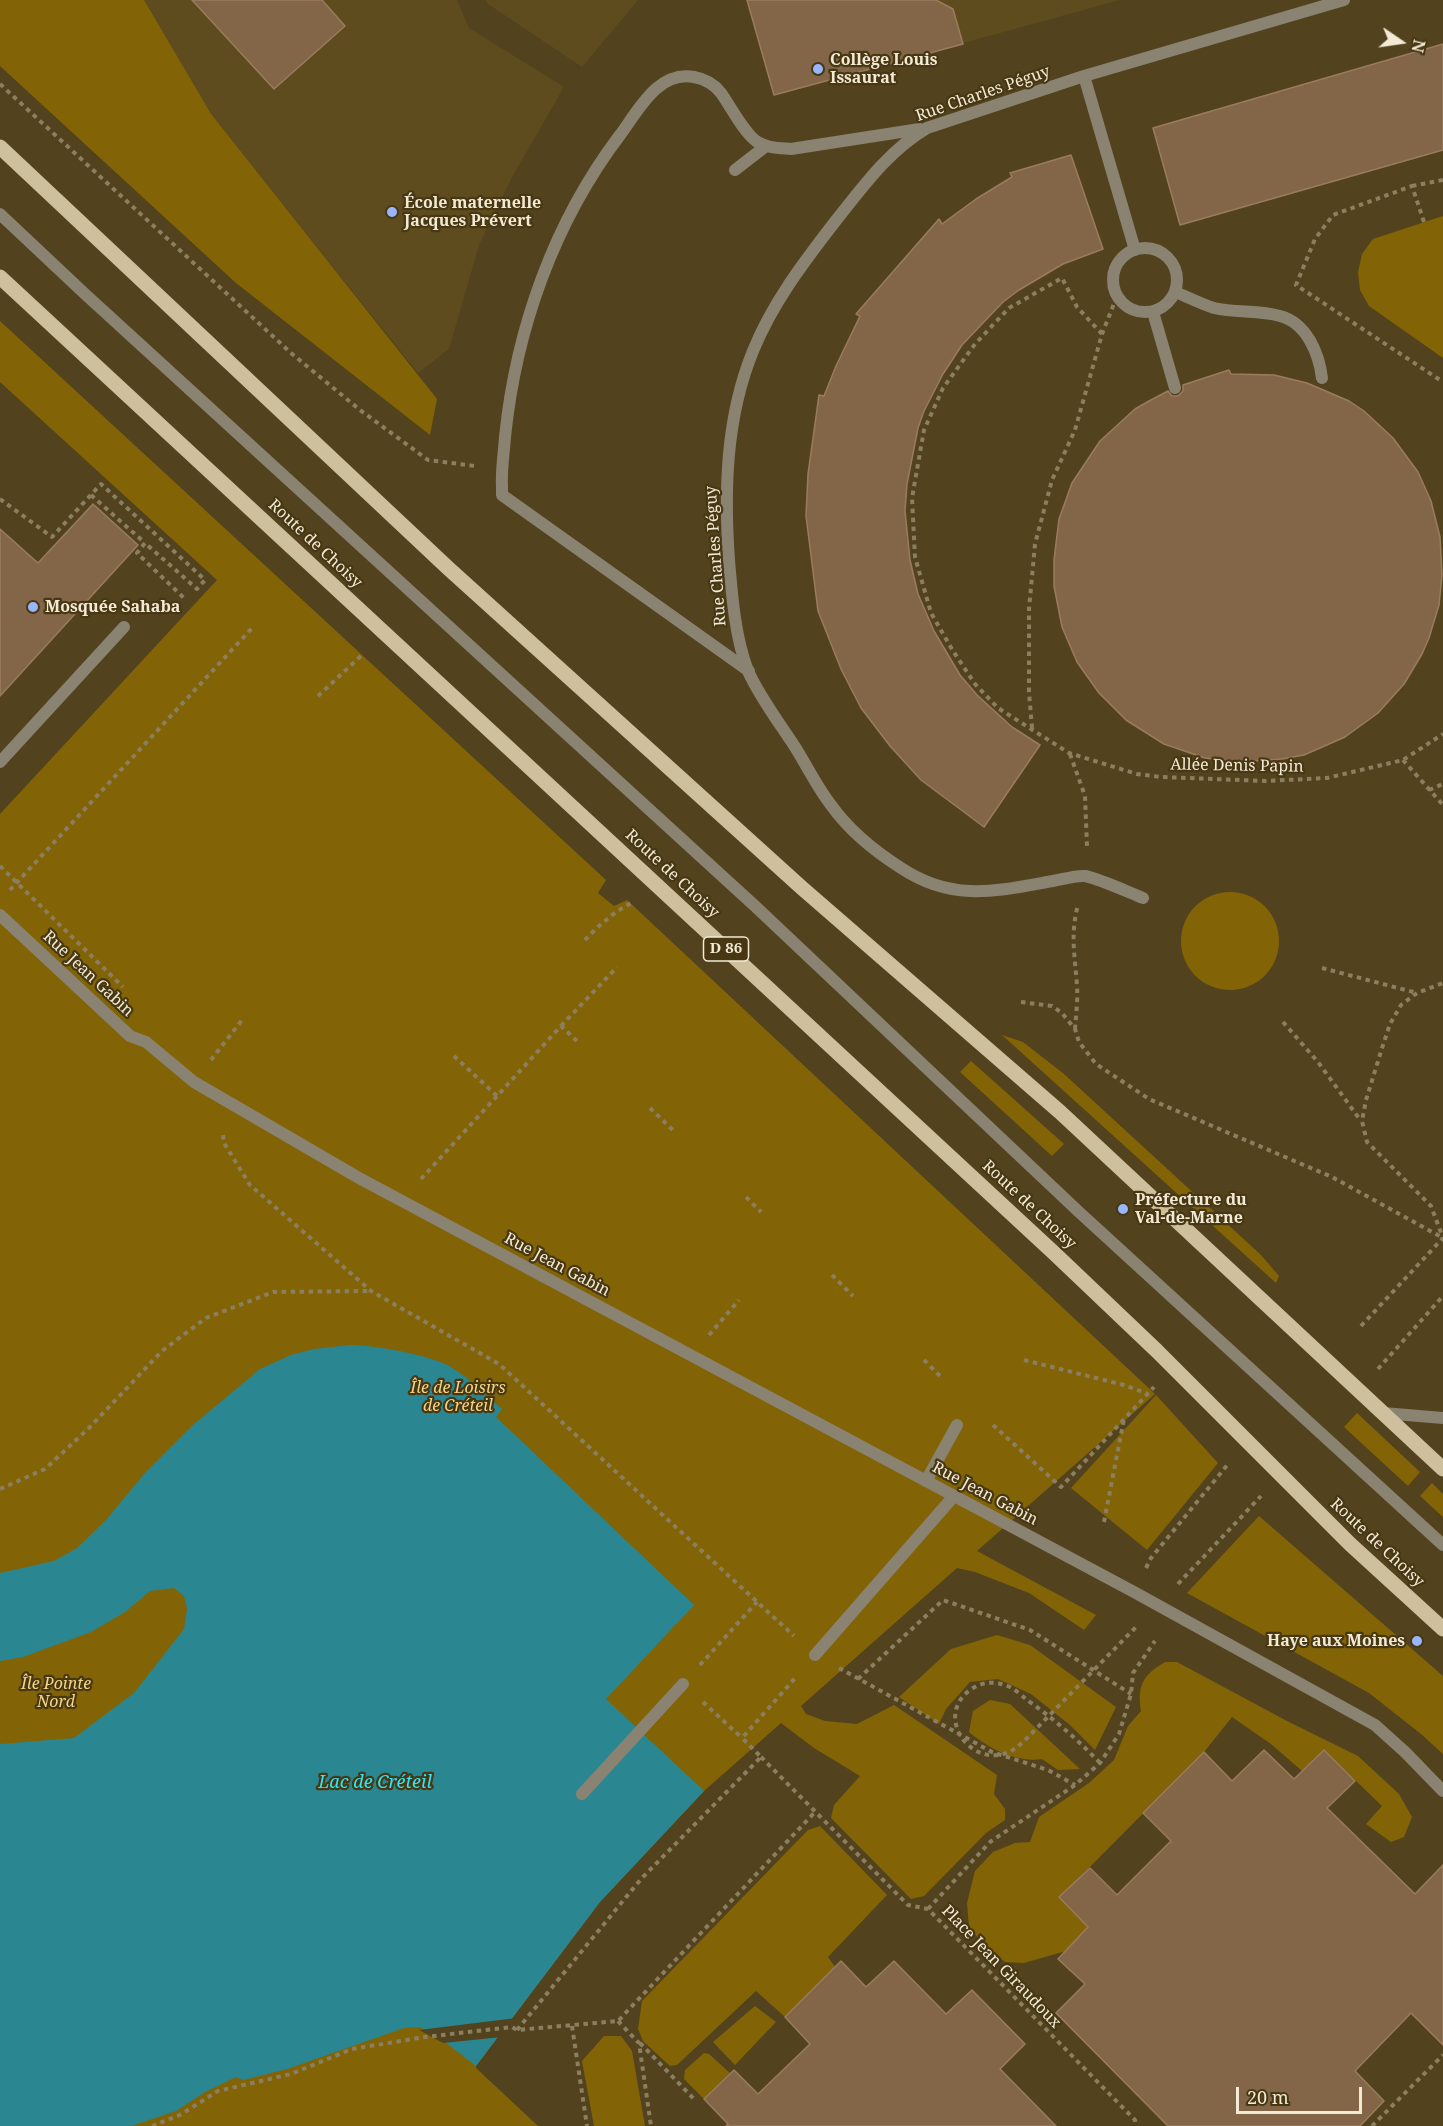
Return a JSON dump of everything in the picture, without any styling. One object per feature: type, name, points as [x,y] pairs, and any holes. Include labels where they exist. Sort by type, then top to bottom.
[{"type":"main road","points":[[0,147],[448,568],[802,888],[1060,1112],[1443,1469]]},
{"type":"main road","name":"Route de Choisy","points":[[0,277],[1054,1252],[1157,1351],[1354,1548],[1443,1629]]},
{"type":"street","name":"Rue Charles Péguy","points":[[1143,898],[1084,876],[992,892],[961,891],[928,884],[875,849],[831,806],[748,671],[738,633],[730,578],[726,484],[730,438],[752,352],[794,276],[856,194],[891,155],[909,139],[927,128],[1084,76],[1344,0]]},
{"type":"street","points":[[748,671],[620,575],[502,495],[509,404],[523,339],[544,270],[572,212],[607,152],[660,83],[690,76],[710,83],[719,91],[751,136],[766,146],[791,149],[927,128]]},
{"type":"street","points":[[1084,76],[1135,250]]},
{"type":"street","points":[[735,170],[766,146]]},
{"type":"street","name":"Route de Choisy","points":[[0,214],[747,899],[1087,1220],[1443,1545]]},
{"type":"street","points":[[1146,248],[1155,250],[1172,262],[1177,282],[1175,292],[1170,301],[1153,312],[1143,313],[1133,310],[1124,304],[1113,288],[1115,269],[1126,254],[1146,248]]},
{"type":"street","points":[[1175,292],[1214,308],[1280,316],[1292,321],[1305,333],[1313,346],[1320,361],[1322,378]]},
{"type":"street","points":[[1153,312],[1174,388]]},
{"type":"street","points":[[0,762],[124,627]]},
{"type":"street","name":"Rue Jean Gabin","points":[[0,915],[130,1036],[146,1042],[194,1082],[359,1178],[1134,1592],[1375,1725],[1443,1791]]},
{"type":"street","points":[[1383,1413],[1443,1418]]},
{"type":"street","points":[[926,1481],[957,1425]]},
{"type":"street","points":[[815,1655],[954,1496]]},
{"type":"street","points":[[582,1794],[683,1684]]},
{"type":"path","points":[[0,84],[291,353],[360,410],[428,460],[472,465]]},
{"type":"path","points":[[1443,180],[1412,186],[1333,215],[1315,238],[1296,285],[1443,381]]},
{"type":"path","points":[[1412,186],[1424,222]]},
{"type":"path","name":"Allée Denis Papin","points":[[1102,334],[1077,307],[1062,278],[1009,308],[975,344],[943,388],[924,430],[912,498],[915,557],[931,613],[952,651],[975,684],[998,708],[1069,753],[1137,774],[1266,781],[1327,778],[1403,760],[1443,734]]},
{"type":"path","points":[[1032,728],[1029,692],[1029,609],[1035,544],[1052,480],[1075,430],[1102,334],[1117,296]]},
{"type":"path","points":[[0,499],[52,537],[101,484],[205,580],[197,589],[91,495]]},
{"type":"path","points":[[145,543],[137,553],[186,600]]},
{"type":"path","points":[[5,895],[253,627]]},
{"type":"path","points":[[318,696],[364,653]]},
{"type":"path","points":[[1069,753],[1085,796],[1088,846]]},
{"type":"path","points":[[1403,760],[1443,805]]},
{"type":"path","points":[[1429,790],[1443,784]]},
{"type":"path","points":[[0,866],[126,990]]},
{"type":"path","points":[[585,940],[597,926],[633,902]]},
{"type":"path","points":[[1078,904],[1072,946],[1077,987],[1076,1029],[1079,1042],[1096,1064],[1149,1099],[1332,1177],[1443,1238]]},
{"type":"path","points":[[421,1180],[617,968]]},
{"type":"path","points":[[1322,968],[1417,993]]},
{"type":"path","points":[[1443,983],[1417,993],[1401,1005],[1390,1024],[1366,1100],[1362,1121],[1367,1143],[1431,1206],[1443,1238]]},
{"type":"path","points":[[1021,1002],[1052,1006],[1062,1013],[1076,1029]]},
{"type":"path","points":[[206,1066],[242,1020]]},
{"type":"path","points":[[1283,1022],[1318,1062],[1362,1121]]},
{"type":"path","points":[[561,1026],[579,1043]]},
{"type":"path","points":[[454,1056],[497,1096]]},
{"type":"path","points":[[650,1108],[676,1133]]},
{"type":"path","points":[[223,1135],[224,1143],[250,1185],[371,1291],[499,1364],[815,1655],[992,1752],[1048,1770],[1075,1785]]},
{"type":"path","points":[[746,1197],[761,1212]]},
{"type":"path","points":[[1361,1326],[1443,1238]]},
{"type":"path","points":[[832,1275],[853,1296]]},
{"type":"path","points":[[0,1489],[45,1469],[89,1428],[162,1351],[206,1318],[273,1293],[371,1291]]},
{"type":"path","points":[[1372,1375],[1443,1296]]},
{"type":"path","points":[[706,1338],[739,1300]]},
{"type":"path","points":[[924,1360],[943,1379]]},
{"type":"path","points":[[1024,1360],[1124,1385],[1148,1394]]},
{"type":"path","points":[[993,1425],[1060,1487],[1161,1380]]},
{"type":"path","points":[[1104,1522],[1125,1419]]},
{"type":"path","points":[[1144,1572],[1150,1558],[1229,1463]]},
{"type":"path","points":[[1172,1590],[1269,1488]]},
{"type":"path","points":[[858,1679],[943,1600],[1030,1630],[1131,1694]]},
{"type":"path","points":[[683,1684],[757,1602]]},
{"type":"path","points":[[1100,1763],[1061,1725],[1052,1718],[1043,1712],[1007,1686],[990,1682],[975,1686],[964,1694],[958,1704],[955,1715],[957,1731],[964,1742],[986,1756],[1010,1751],[1020,1745],[1042,1723],[1050,1714],[1140,1623]]},
{"type":"path","points":[[928,1909],[990,1842],[1075,1785],[1100,1763],[1119,1734],[1131,1694],[1133,1673],[1155,1641]]},
{"type":"path","points":[[742,1738],[815,1655]]},
{"type":"path","name":"Place Jean Giraudoux","points":[[683,1684],[742,1738],[908,1905],[928,1909],[1135,2120],[1136,2126]]},
{"type":"path","points":[[517,2030],[641,1879],[761,1757]]},
{"type":"path","points":[[152,2126],[180,2115],[218,2091],[291,2074],[352,2049],[425,2037],[512,2027],[517,2030],[618,2021],[815,1812]]},
{"type":"path","points":[[618,2021],[694,2100]]},
{"type":"path","points":[[572,2025],[587,2126]]},
{"type":"path","points":[[639,2043],[651,2126]]},
{"type":"path","points":[[1372,2126],[1443,2055]]},
{"type":"shaded area","name":"École maternelle Jacques Prévert","points":[[144,0],[457,0],[469,28],[564,87],[511,179],[479,245],[449,349],[418,373],[210,114]]},
{"type":"shaded area","points":[[486,0],[638,0],[582,67],[488,4]]},
{"type":"shaded area","name":"Collège Louis Issaurat","points":[[747,0],[1120,0],[774,95]]},
{"type":"green space","points":[[0,0],[144,0],[211,114],[437,399],[430,435],[236,283],[0,66]]},
{"type":"green space","points":[[1443,216],[1443,358],[1369,306],[1360,290],[1358,272],[1362,254],[1373,239]]},
{"type":"green space","name":"Île de Loisirs de Créteil","points":[[0,321],[606,880],[598,893],[614,906],[627,900],[1155,1394],[977,1551],[1096,1615],[1084,1630],[1029,1593],[975,1572],[957,1568],[801,1706],[806,1714],[825,1721],[857,1724],[894,1705],[997,1775],[994,1794],[1005,1809],[1005,1820],[986,1833],[924,1896],[911,1899],[831,1818],[834,1805],[860,1776],[814,1748],[781,1723],[704,1791],[600,1902],[476,2066],[538,2126],[0,2126],[0,814],[217,580],[0,382]]},
{"type":"green space","points":[[1230,892],[1249,896],[1265,906],[1275,922],[1279,941],[1275,960],[1265,976],[1249,986],[1230,990],[1211,986],[1195,976],[1185,960],[1181,941],[1185,922],[1195,906],[1211,896]]},
{"type":"green space","points":[[1002,1035],[1023,1042],[1064,1074],[1261,1255],[1279,1276],[1276,1283]]},
{"type":"green space","points":[[971,1061],[1064,1144],[1052,1156],[960,1072]]},
{"type":"green space","points":[[1156,1395],[1218,1463],[1147,1550],[1071,1488]]},
{"type":"green space","points":[[1357,1413],[1420,1472],[1408,1486],[1344,1427]]},
{"type":"green space","points":[[1432,1483],[1443,1494],[1443,1517],[1420,1496]]},
{"type":"green space","points":[[1259,1516],[1443,1676],[1443,1754],[1369,1693],[1187,1593]]},
{"type":"green space","points":[[997,1635],[1030,1645],[1116,1707],[1095,1750],[1070,1725],[1031,1694],[998,1679],[970,1682],[946,1709],[939,1724],[899,1697],[951,1649]]},
{"type":"green space","points":[[1165,1662],[1177,1662],[1358,1756],[1399,1794],[1412,1817],[1404,1837],[1391,1842],[1366,1824],[1382,1806],[1324,1750],[1302,1771],[1271,1744],[1232,1717],[1204,1752],[1060,1897],[1088,1927],[1066,1951],[1024,1963],[1005,1962],[985,1946],[969,1927],[967,1903],[975,1871],[993,1852],[1015,1843],[1030,1842],[1039,1817],[1089,1783],[1114,1760],[1128,1726],[1141,1711],[1140,1694],[1143,1682],[1151,1671]]},
{"type":"green space","points":[[990,1700],[1010,1704],[1080,1769],[1058,1770],[1042,1759],[1022,1759],[1003,1753],[969,1732],[973,1711]]},
{"type":"green space","points":[[820,1826],[887,1895],[828,1957],[835,1967],[785,2017],[756,1991],[677,2065],[670,2066],[643,2041],[638,2029],[642,2001],[808,1830]]},
{"type":"green space","points":[[755,2006],[776,2022],[735,2065],[713,2042]]},
{"type":"green space","points":[[604,2036],[621,2036],[632,2051],[645,2126],[594,2126],[582,2061]]},
{"type":"green space","points":[[704,2053],[709,2054],[730,2073],[704,2099],[684,2079],[685,2070]]},
{"type":"water","name":"Lac de Créteil","points":[[350,1345],[416,1355],[442,1363],[464,1376],[502,1409],[496,1417],[694,1605],[606,1699],[704,1791],[600,1902],[476,2066],[436,2035],[420,2027],[404,2028],[287,2069],[243,2080],[236,2077],[205,2092],[176,2111],[131,2126],[0,2126],[0,1744],[74,1738],[134,1693],[184,1629],[187,1609],[184,1596],[174,1588],[150,1591],[125,1612],[91,1632],[23,1657],[0,1661],[0,1573],[54,1561],[77,1548],[106,1520],[145,1473],[193,1425],[260,1369],[291,1355],[314,1349]]},
{"type":"pier","points":[[516,2018],[502,2037],[443,2043],[419,2030]]},
{"type":"building","points":[[192,0],[322,0],[345,26],[274,89]]},
{"type":"building","name":"Collège Louis Issaurat","points":[[747,0],[936,0],[953,9],[963,44],[774,95]]},
{"type":"building","points":[[1443,44],[1443,150],[1180,225],[1153,128]]},
{"type":"building","points":[[1071,155],[1103,249],[1063,264],[1019,290],[1003,302],[962,345],[943,374],[924,411],[918,428],[907,484],[905,511],[910,560],[918,594],[934,631],[960,675],[977,695],[1012,727],[1040,745],[984,827],[921,780],[890,746],[861,708],[841,669],[818,611],[806,516],[808,474],[819,395],[824,396],[860,316],[856,314],[939,219],[942,224],[976,199],[1012,177],[1010,173]]},
{"type":"building","points":[[1229,370],[1231,374],[1274,375],[1307,383],[1349,401],[1364,411],[1393,438],[1418,472],[1431,501],[1440,537],[1442,575],[1439,605],[1422,654],[1404,684],[1378,713],[1345,737],[1304,755],[1282,759],[1239,762],[1205,758],[1164,744],[1126,720],[1099,693],[1077,662],[1062,627],[1054,586],[1054,560],[1059,519],[1072,483],[1100,441],[1135,409],[1149,401],[1168,391],[1172,396],[1178,396],[1183,391],[1183,385]]},
{"type":"building","name":"Mosquée Sahaba","points":[[93,504],[138,545],[0,696],[0,529],[38,563]]},
{"type":"building","points":[[1264,1750],[1294,1779],[1324,1750],[1355,1781],[1327,1808],[1415,1894],[1443,1865],[1443,2045],[1411,2013],[1355,2071],[1384,2101],[1360,2126],[1168,2126],[1056,2013],[1085,1984],[1058,1959],[1088,1927],[1059,1897],[1090,1868],[1117,1895],[1171,1841],[1143,1813],[1204,1752],[1232,1781]]},
{"type":"building","points":[[841,1961],[866,1987],[894,1961],[946,2014],[972,1990],[1025,2044],[1000,2069],[1056,2126],[726,2126],[728,2124],[704,2099],[734,2070],[758,2094],[810,2044],[785,2017]]},
{"type":"place","name":"Collège Louis Issaurat","points":[[818,69]]},
{"type":"place","name":"École maternelle Jacques Prévert","points":[[392,212]]},
{"type":"place","name":"Mosquée Sahaba","points":[[33,607]]},
{"type":"place","name":"Préfecture du Val-de-Marne","points":[[1123,1209]]},
{"type":"place","name":"Haye aux Moines","points":[[1417,1641]]},
{"type":"park label","name":"Île Pointe Nord","points":[[56,1693]]}]
